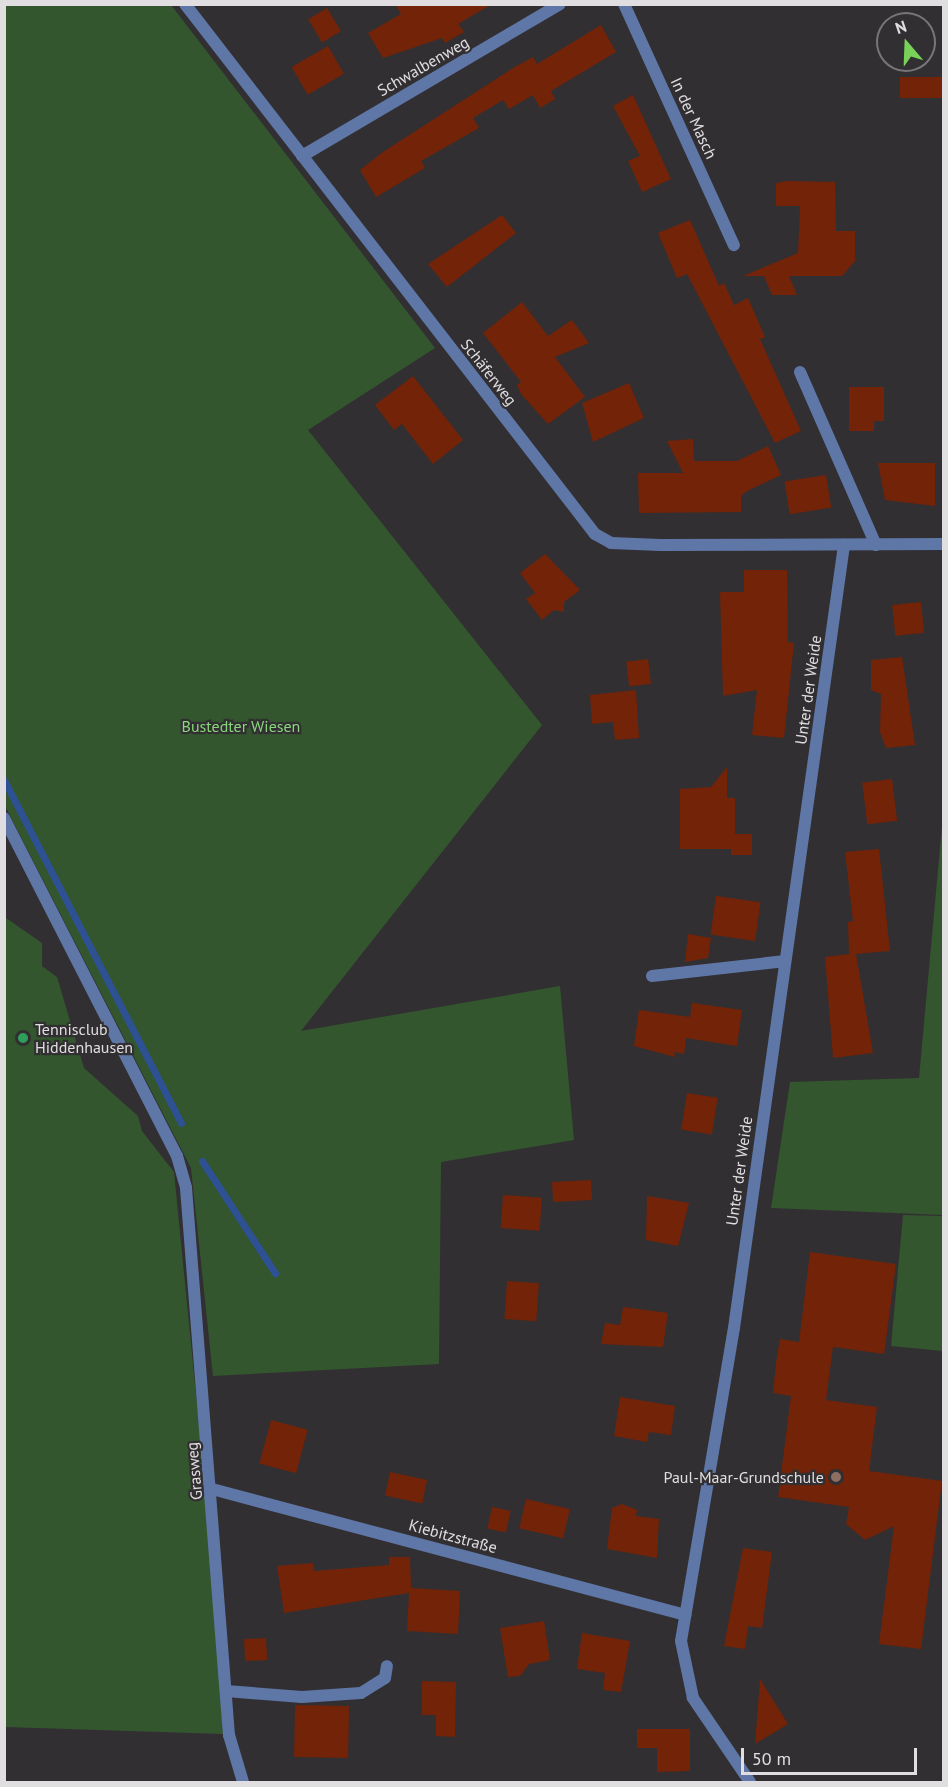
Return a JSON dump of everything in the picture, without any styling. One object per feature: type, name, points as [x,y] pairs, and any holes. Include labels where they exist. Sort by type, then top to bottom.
[{"type":"street","name":"Schäferweg","points":[[185,4],[596,534],[611,543],[660,545],[944,544]]},
{"type":"street","name":"Schwalbenweg","points":[[302,156],[560,4]]},
{"type":"street","name":"In der Masch","points":[[624,4],[734,245]]},
{"type":"street","points":[[800,372],[876,545]]},
{"type":"street","name":"Unter der Weide","points":[[750,1782],[693,1698],[681,1655],[734,1328],[844,545]]},
{"type":"street","name":"Grasweg","points":[[4,818],[177,1156],[186,1188],[212,1489],[229,1735],[243,1782]]},
{"type":"street","points":[[651,976],[785,961]]},
{"type":"street","name":"Kiebitzstraße","points":[[212,1489],[686,1615]]},
{"type":"street","points":[[226,1691],[302,1696],[361,1692],[385,1678],[387,1666]]},
{"type":"green space","name":"Bustedter Wiesen","points":[[5,4],[171,5],[435,348],[308,430],[542,725],[301,1031],[560,986],[574,1140],[441,1162],[439,1364],[213,1376],[191,1168],[5,806]]},
{"type":"green space","points":[[943,815],[943,1215],[771,1208],[790,1082],[919,1078]]},
{"type":"green space","points":[[4,829],[6,918],[42,943],[42,966],[57,977],[84,1068],[138,1116],[142,1131],[174,1172],[210,1536],[223,1734],[5,1727]]},
{"type":"green space","points":[[903,1215],[943,1216],[943,1351],[891,1346]]},
{"type":"building","points":[[395,4],[492,4],[458,24],[464,32],[445,43],[442,38],[383,58],[368,33],[401,14]]},
{"type":"building","points":[[327,8],[341,31],[322,42],[308,19]]},
{"type":"building","points":[[601,25],[616,52],[551,91],[555,99],[540,108],[533,95],[509,109],[503,100],[473,118],[479,128],[421,161],[425,168],[376,197],[360,170],[383,152],[513,68],[533,57],[537,64]]},
{"type":"building","points":[[328,46],[344,74],[308,95],[292,67]]},
{"type":"building","points":[[900,77],[944,77],[944,98],[900,98]]},
{"type":"building","points":[[633,95],[671,179],[642,192],[628,161],[640,156],[613,106]]},
{"type":"building","points":[[835,182],[836,231],[855,231],[855,261],[842,276],[789,276],[797,295],[772,295],[764,276],[743,276],[798,253],[800,206],[776,206],[776,183]]},
{"type":"building","points":[[502,215],[516,233],[447,287],[428,264]]},
{"type":"building","points":[[690,220],[719,286],[724,283],[734,305],[748,298],[765,337],[760,339],[801,431],[775,443],[687,274],[677,278],[658,233]]},
{"type":"building","points":[[522,302],[548,336],[572,320],[589,343],[555,357],[585,397],[548,424],[521,394],[517,385],[521,382],[483,333]]},
{"type":"building","points":[[413,376],[463,440],[433,464],[402,424],[394,430],[375,405]]},
{"type":"building","points":[[629,383],[644,418],[593,442],[582,403]]},
{"type":"building","points":[[849,387],[884,387],[884,421],[874,421],[874,431],[849,431]]},
{"type":"building","points":[[693,439],[694,461],[737,461],[768,446],[781,475],[741,496],[741,512],[639,513],[638,473],[683,473],[667,441]]},
{"type":"building","points":[[878,463],[935,463],[935,506],[885,500]]},
{"type":"building","points":[[826,475],[831,508],[790,514],[785,482]]},
{"type":"building","points":[[545,554],[580,590],[564,602],[564,612],[554,610],[542,620],[526,599],[535,593],[520,573]]},
{"type":"building","points":[[744,570],[787,570],[788,642],[794,643],[784,738],[752,735],[757,690],[723,696],[720,592],[744,592]]},
{"type":"building","points":[[921,602],[924,633],[895,636],[892,605]]},
{"type":"building","points":[[902,657],[915,745],[886,748],[880,732],[881,694],[871,690],[871,660]]},
{"type":"building","points":[[648,659],[651,684],[629,686],[626,662]]},
{"type":"building","points":[[636,690],[639,738],[615,740],[613,722],[592,724],[590,695]]},
{"type":"building","points":[[727,767],[727,798],[735,798],[735,834],[752,834],[752,855],[731,855],[731,849],[680,849],[680,789],[711,787]]},
{"type":"building","points":[[892,779],[897,821],[867,824],[862,783]]},
{"type":"building","points":[[879,849],[890,951],[856,954],[873,1053],[833,1058],[825,957],[849,954],[848,922],[853,921],[845,852]]},
{"type":"building","points":[[716,896],[761,902],[755,941],[711,935]]},
{"type":"building","points":[[688,934],[711,938],[708,958],[685,962]]},
{"type":"building","points":[[692,1003],[742,1010],[737,1046],[686,1038],[684,1054],[674,1052],[675,1057],[634,1046],[639,1010],[690,1017]]},
{"type":"building","points":[[687,1093],[718,1098],[712,1134],[681,1130]]},
{"type":"building","points":[[591,1180],[592,1200],[553,1202],[552,1182]]},
{"type":"building","points":[[503,1195],[542,1198],[540,1231],[501,1228]]},
{"type":"building","points":[[647,1196],[689,1203],[678,1246],[646,1240]]},
{"type":"building","points":[[810,1252],[896,1264],[884,1354],[833,1347],[826,1400],[877,1407],[869,1471],[942,1481],[921,1649],[879,1644],[894,1526],[865,1540],[846,1524],[849,1507],[778,1497],[791,1396],[773,1393],[776,1363],[780,1339],[799,1342]]},
{"type":"building","points":[[507,1281],[539,1283],[536,1321],[504,1319]]},
{"type":"building","points":[[623,1307],[668,1313],[663,1347],[601,1344],[605,1323],[620,1325]]},
{"type":"building","points":[[620,1397],[675,1406],[671,1435],[649,1432],[647,1442],[614,1436]]},
{"type":"building","points":[[271,1420],[308,1430],[296,1473],[259,1463]]},
{"type":"building","points":[[390,1472],[427,1480],[422,1503],[385,1495]]},
{"type":"building","points":[[526,1499],[570,1509],[563,1538],[519,1528]]},
{"type":"building","points":[[622,1504],[637,1510],[636,1516],[659,1519],[657,1558],[607,1549],[612,1508]]},
{"type":"building","points":[[492,1507],[511,1511],[506,1532],[487,1529]]},
{"type":"building","points":[[743,1548],[772,1552],[762,1628],[748,1626],[745,1649],[724,1646]]},
{"type":"building","points":[[389,1557],[410,1557],[411,1588],[460,1591],[458,1634],[407,1631],[409,1593],[284,1613],[277,1566],[313,1563],[314,1571],[389,1565]]},
{"type":"building","points":[[544,1621],[550,1660],[529,1664],[520,1676],[508,1677],[500,1628]]},
{"type":"building","points":[[582,1633],[630,1641],[621,1692],[603,1690],[605,1673],[577,1669]]},
{"type":"building","points":[[266,1638],[267,1660],[245,1661],[244,1639]]},
{"type":"building","points":[[760,1679],[788,1724],[755,1744]]},
{"type":"building","points":[[422,1681],[456,1682],[455,1737],[436,1736],[436,1715],[422,1715]]},
{"type":"building","points":[[295,1705],[349,1706],[348,1758],[294,1757]]},
{"type":"building","points":[[637,1729],[690,1729],[690,1771],[657,1772],[657,1748],[637,1748]]},
{"type":"waterway","points":[[4,780],[181,1123]]},
{"type":"waterway","points":[[202,1161],[275,1273]]},
{"type":"place","name":"Tennisclub Hiddenhausen","points":[[23,1038]]},
{"type":"place","name":"Paul-Maar-Grundschule","points":[[836,1477]]}]
